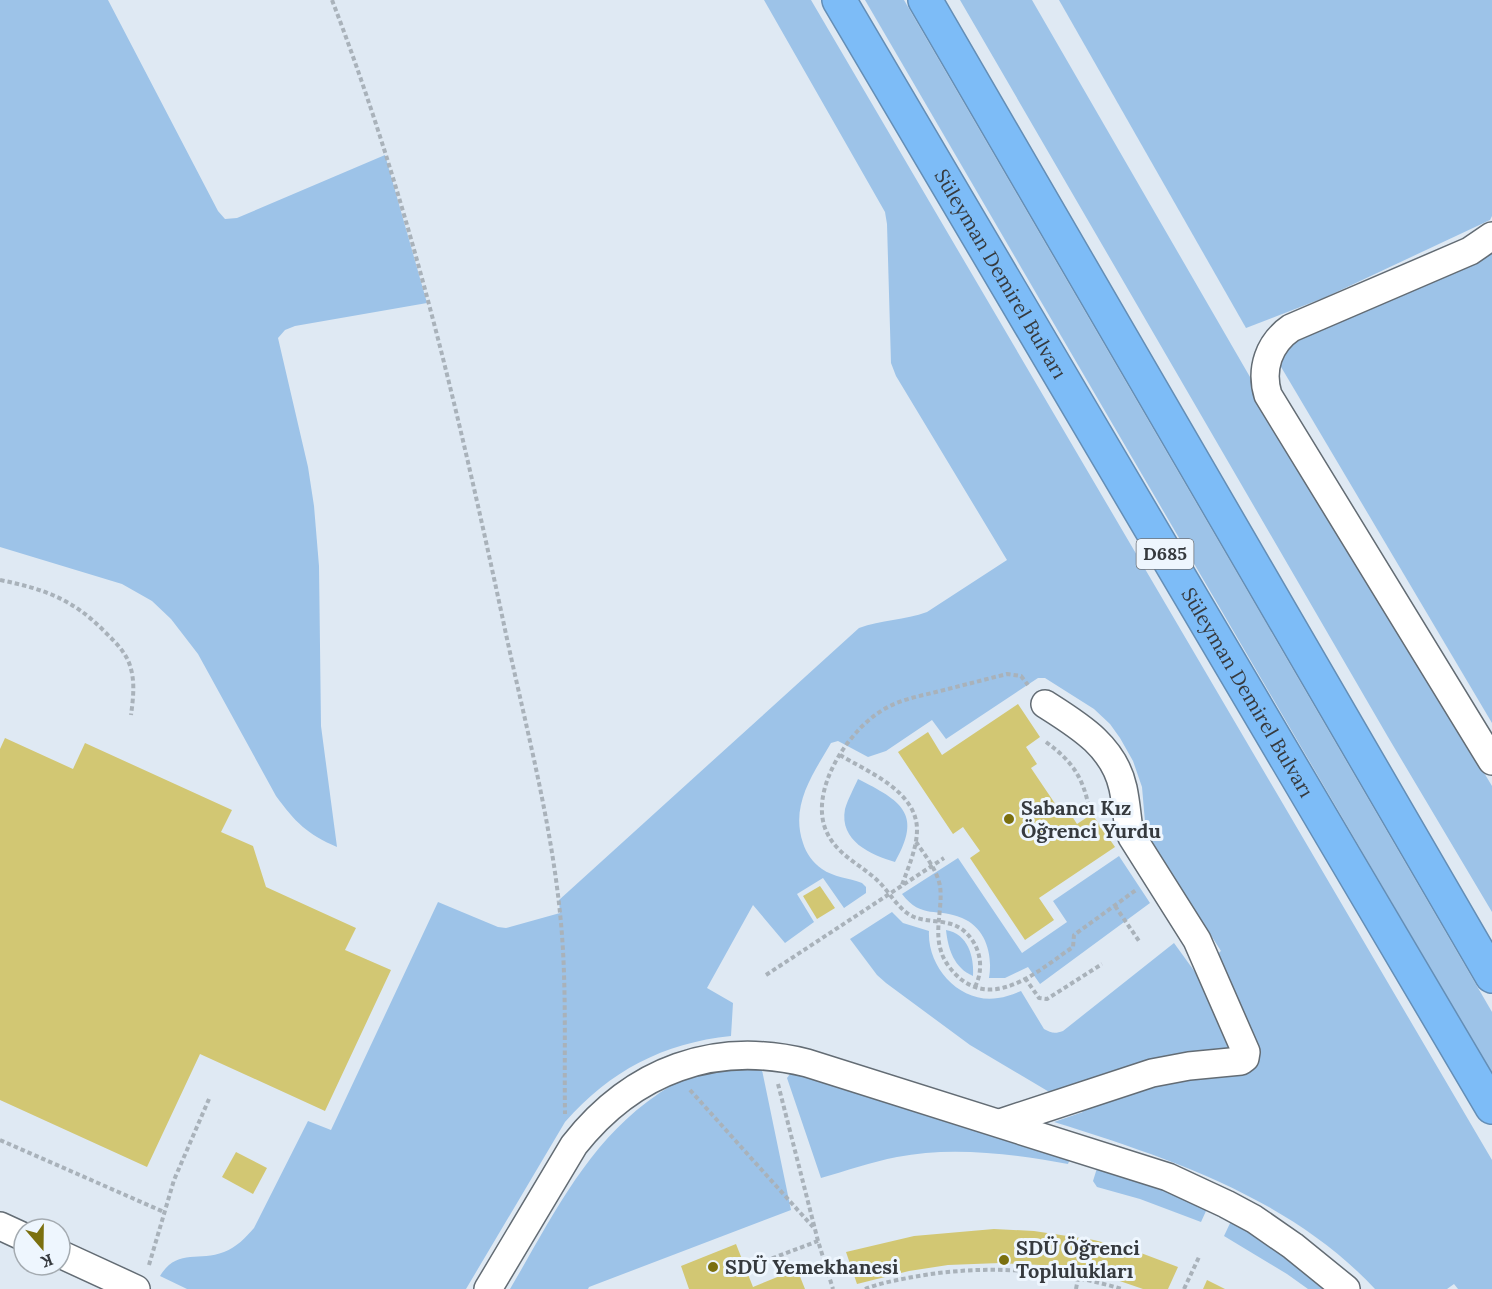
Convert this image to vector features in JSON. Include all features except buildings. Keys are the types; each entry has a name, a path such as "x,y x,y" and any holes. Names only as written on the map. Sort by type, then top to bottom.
{"highway":[{"name":"Süleyman Demirel Bulvarı","path":"839,0 1492,1107"},
{"path":"925,0 1492,976"}],"street":[{"path":"1492,236 1470,251 1291,328 1275,344 1268,358 1265,372 1268,395 1492,761"},
{"path":"1000,1123 1152,1073 1189,1066 1236,1062 1245,1058 1245,1046 1197,940 1129,830 1123,787 1105,750 1081,727 1045,704"},
{"path":"488,1289 566,1156 601,1114 622,1096 671,1069 711,1058 739,1055 771,1056 807,1063 1146,1169 1201,1191 1274,1232 1346,1289"},
{"path":"72,1258 142,1278"}],"path":[{"path":"332,0 368,98 392,177 457,412 542,802 555,870 564,952 565,1122 572,1115"},
{"path":"0,580 41,590 71,603 86,613 118,645 127,657 131,670 133,690 131,715"},
{"path":"975,987 981,973 981,964 975,946 963,930 949,923 913,917 901,908 879,882 844,856 836,847 825,827 823,815 826,787 840,755 865,722 891,706 1007,674 1021,676 1035,696 1045,704"},
{"path":"1046,742 1078,773 1089,808"},
{"path":"840,755 901,794 913,810 916,819 916,842 902,885"},
{"path":"916,842 932,866 940,887 940,950 956,975 975,987 995,989 1010,986 1025,978 1073,947 1074,935 1156,876"},
{"path":"766,975 944,858"},
{"path":"1115,906 1139,941"},
{"path":"1025,978 1039,998 1047,999 1102,964"},
{"path":"771,1056 832,1289"},
{"path":"671,1069 815,1228"},
{"path":"142,1278 174,1180 208,1099"},
{"path":"0,1140 164,1212"},
{"path":"765,1261 818,1241"},
{"path":"1184,1289 1199,1257"},
{"path":"865,1289 890,1281 958,1270 1034,1271 1078,1278 1122,1289"},
{"path":"1076,1289 1078,1278"}],"shaded area":[{"path":"0,0 108,0 218,211 225,219 237,218 385,155 427,303 295,326 285,330 278,338 308,467 314,506 319,566 321,726 337,847 310,832 296,820 276,796 198,654 171,619 152,601 122,584 0,547"},
{"path":"764,0 811,0 1492,1160 1492,1289 1458,1289 1454,1284 1447,1289 1375,1289 1342,1257 1305,1230 1226,1185 1141,1150 1054,1122 1083,1112 970,1045 886,983 877,975 850,939 892,912 903,923 929,931 930,944 940,970 959,989 984,998 1001,998 1021,991 1044,1029 1055,1033 1063,1031 1174,943 1195,972 1221,951 1146,834 1142,787 1133,761 1120,738 1110,724 1094,709 1045,678 1038,678 946,739 932,720 886,751 868,757 838,741 831,743 805,790 801,803 799,816 803,843 810,858 822,869 862,883 866,887 866,893 844,908 823,878 797,894 814,922 785,943 753,905 707,988 733,1003 731,1036 683,1045 639,1062 600,1088 582,1104 565,1122 466,1289 187,1289 160,1276 167,1267 181,1259 214,1255 233,1248 254,1228 308,1121 331,1130 438,902 498,927 506,928 560,913 559,900 859,628 927,612 1007,560 896,376 891,363 885,212"},
{"path":"865,0 904,0 1492,1012 1492,1074"},
{"path":"960,0 1032,0 1350,550 1492,786 1492,912 1388,737"},
{"path":"1059,0 1492,0 1492,216 1490,220 1326,297 1246,328"},
{"path":"1492,236 1492,723 1271,350"},
{"path":"858,779 886,794 903,810 907,820 907,831 895,862 867,851 852,838 847,830 844,820 845,809"},
{"path":"1119,856 1150,903 1040,984 1028,967 1005,978 989,978 989,952 977,928 962,918 916,907 902,894 958,858 1022,953 1067,922 1053,901"},
{"path":"946,930 960,936 968,947 973,976 966,973 953,957"},
{"path":"740,1068 762,1070 791,1210 588,1289 510,1289 554,1213 586,1164 625,1121 647,1102 678,1082 703,1073"},
{"path":"793,1070 1071,1156 1068,1164 1026,1157 939,1152 878,1161 821,1178 787,1078"},
{"path":"1098,1165 1195,1200 1206,1211 1201,1222 1140,1199 1097,1187 1093,1181"},
{"path":"1232,1219 1333,1289 1308,1289 1224,1236"}],"place":[{"name":"Sabancı Kız Öğrenci Yurdu","path":"1009,819"},
{"name":"SDÜ Öğrenci Toplulukları","path":"1004,1260"},
{"name":"SDÜ Yemekhanesi","path":"713,1267"}]}
